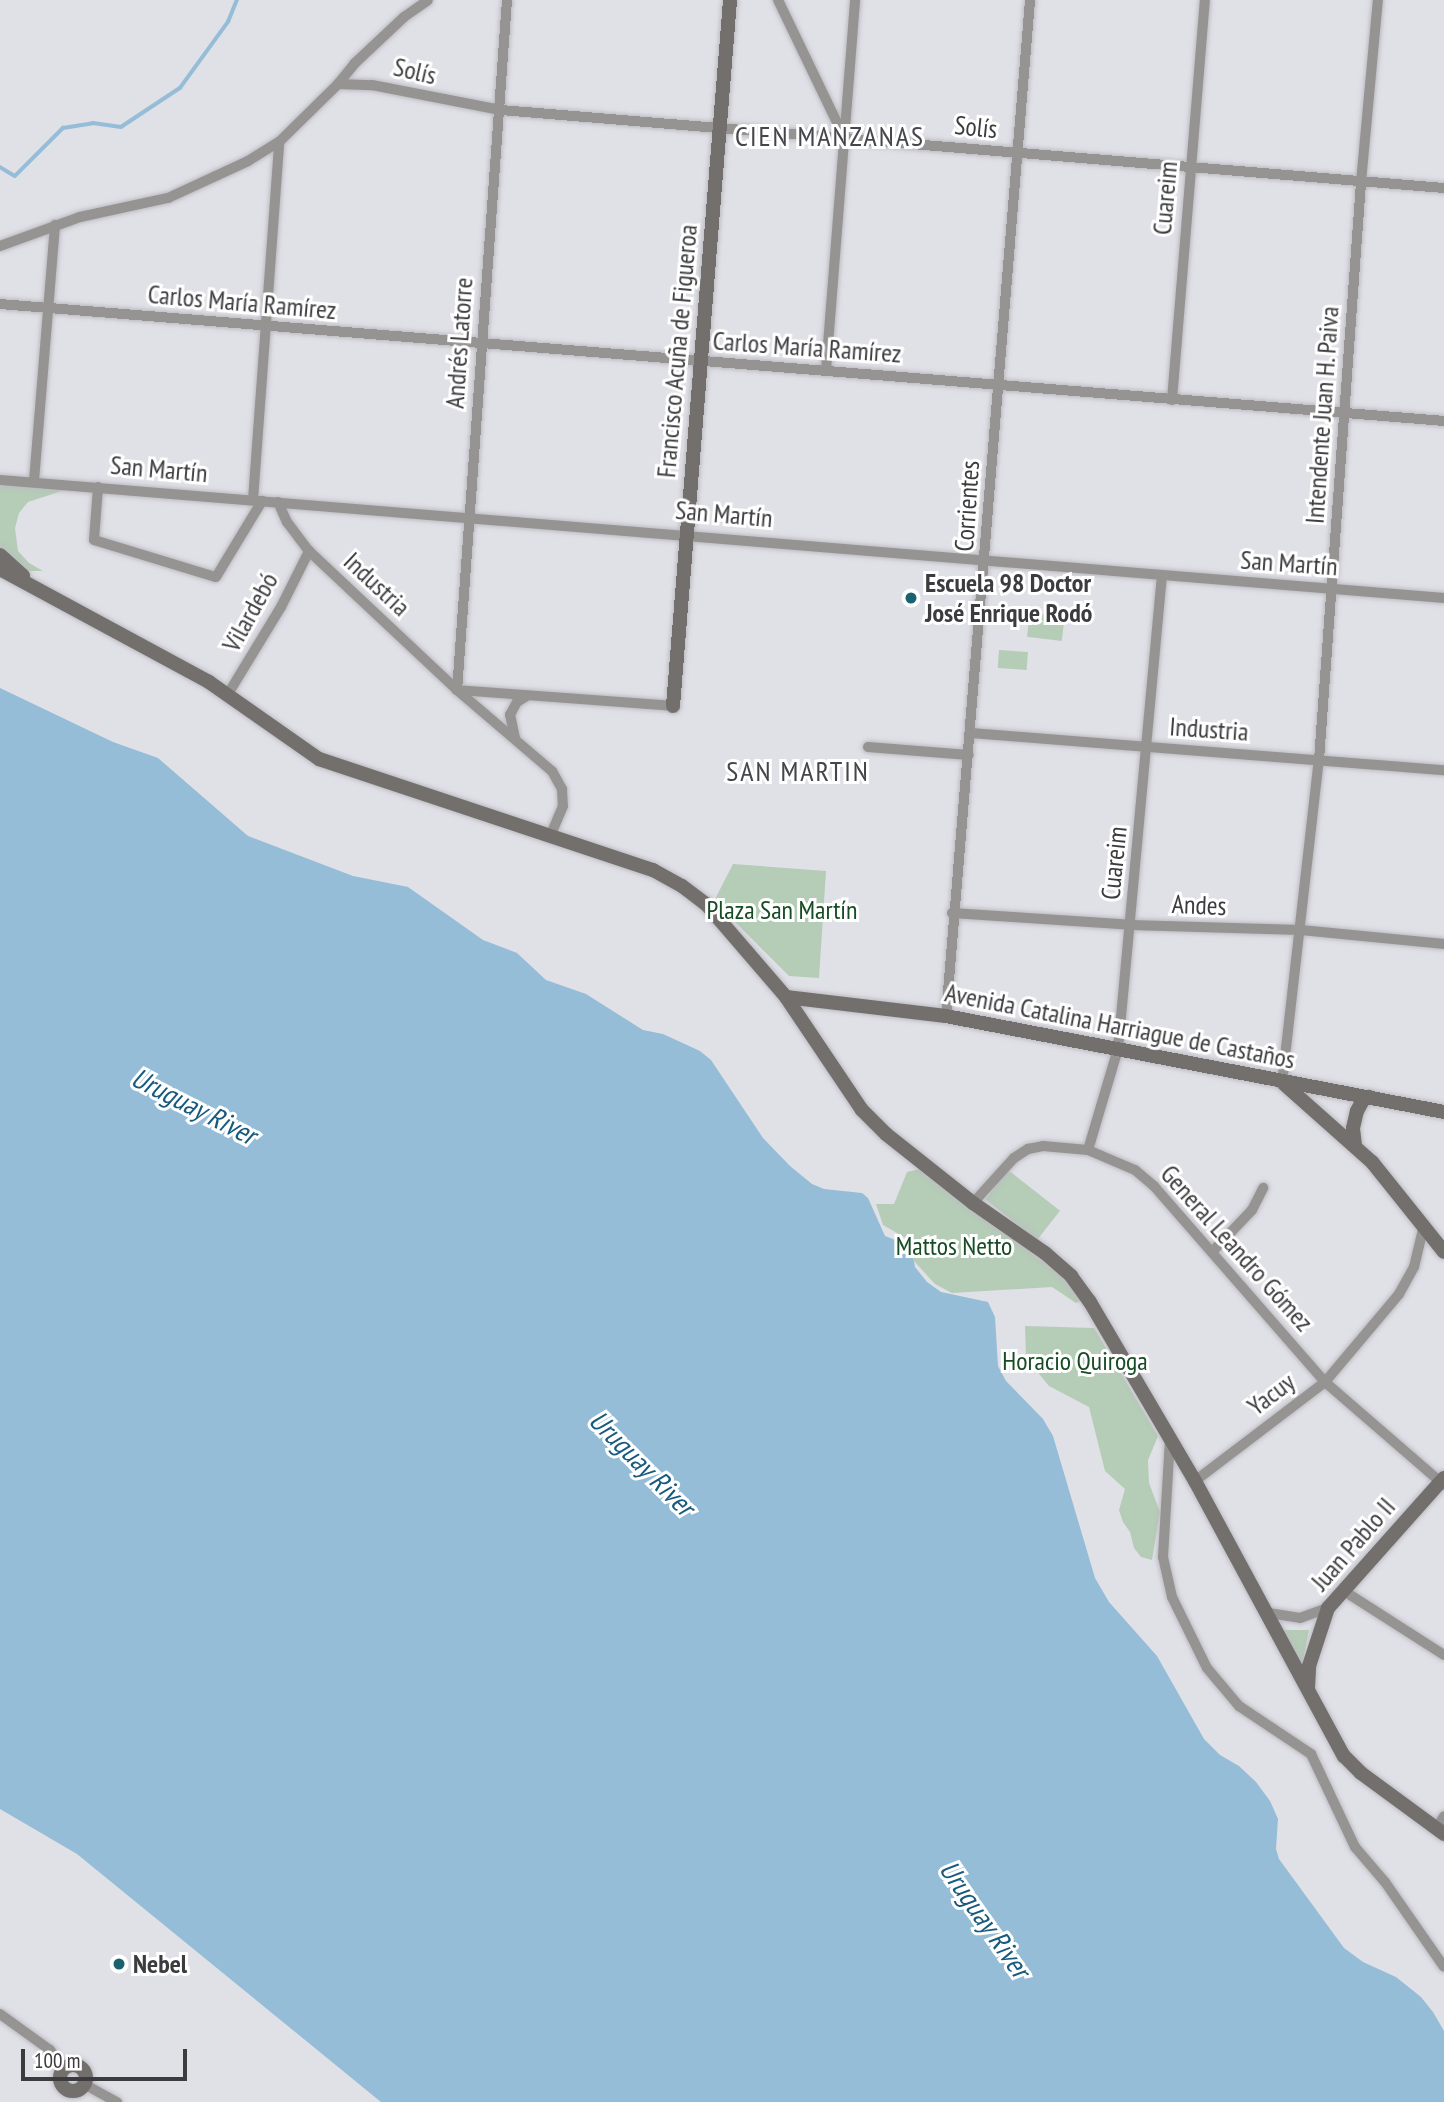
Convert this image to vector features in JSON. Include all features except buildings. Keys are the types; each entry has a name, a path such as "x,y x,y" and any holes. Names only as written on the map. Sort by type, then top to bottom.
{"street":[{"path":"0,246 55,225 168,198 199,185 279,142 338,84 354,64 428,0"},
{"name":"Andrés Latorre","path":"457,690 507,0"},
{"name":"Francisco Acuña de Figueroa","path":"673,706 699,362 722,127 730,0"},
{"path":"778,0 844,138"},
{"path":"827,370 855,0"},
{"name":"Corrientes","path":"946,1016 986,562 1030,0"},
{"name":"Cuareim","path":"1171,400 1205,0"},
{"name":"Intendente Juan H. Paiva","path":"1282,1083 1319,760 1361,182 1378,0"},
{"name":"Solís","path":"338,84 372,85 500,110 1444,188"},
{"path":"98,487 94,540 216,576 258,500 279,142"},
{"path":"34,481 55,225"},
{"name":"Carlos María Ramírez","path":"0,304 1444,421"},
{"name":"San Martín","path":"0,480 471,516 986,562 1444,598"},
{"name":"Industria","path":"278,502 287,522 309,551 457,690 552,771 562,789 563,806 551,834"},
{"name":"Vilardebó","path":"228,694 281,607 309,551"},
{"path":"0,555 34,586"},
{"path":"0,569 228,694 318,759 653,870 682,886 720,918 786,996 862,1110 886,1134 972,1203 1045,1253 1071,1276 1090,1302 1170,1437 1269,1613 1308,1692 1344,1756 1361,1773 1441,1826"},
{"name":"Cuareim","path":"1088,1150 1118,1049 1162,576"},
{"path":"457,690 673,706"},
{"path":"516,741 510,715 517,702 527,696"},
{"name":"Industria","path":"971,733 1444,770"},
{"path":"868,747 969,755"},
{"name":"Andes","path":"953,913 1131,925 1301,930 1444,944"},
{"name":"Avenida Catalina Harriague de Castaños","path":"786,996 946,1016 1282,1083 1444,1112"},
{"path":"1282,1083 1373,1162 1444,1252"},
{"path":"1355,1145 1353,1128 1357,1111 1363,1100 1369,1097"},
{"name":"General Leandro Gómez","path":"972,1203 1014,1158 1028,1149 1044,1146 1088,1150 1135,1170 1154,1186 1325,1382 1443,1482"},
{"path":"1212,1252 1252,1210 1263,1188"},
{"name":"Yacuy","path":"1195,1481 1325,1382 1399,1294 1414,1266 1424,1225"},
{"path":"1170,1437 1163,1557 1172,1597 1207,1668 1239,1706 1311,1754 1355,1847 1385,1882 1444,1967"},
{"name":"Juan Pablo II","path":"1308,1692 1309,1666 1328,1608 1443,1482"},
{"path":"1344,1591 1444,1655"},
{"path":"1269,1613 1300,1618 1328,1608"},
{"path":"0,2014 50,2050 65,2069"},
{"path":"65,2069 79,2067 85,2073 72,2093"},
{"path":"65,2069 61,2077 72,2093 117,2102"}],"green space":[{"path":"0,486 68,489 28,502 19,513 15,528 18,551 29,563 43,571 28,571 15,564 0,547"},
{"path":"1030,612 1065,616 1062,641 1027,637"},
{"path":"999,650 1028,652 1027,670 998,668"},
{"name":"Plaza San Martín","path":"733,864 826,871 819,978 789,976 714,901"},
{"name":"Mattos Netto","path":"920,1169 1058,1273 1082,1300 1076,1303 1052,1287 952,1293 935,1284 914,1261 911,1241 883,1225 876,1204 894,1204 907,1172"},
{"path":"1008,1170 1060,1211 1037,1240 985,1199"},
{"name":"Horacio Quiroga","path":"1025,1326 1094,1328 1158,1436 1148,1460 1149,1483 1160,1512 1152,1560 1141,1557 1134,1548 1130,1532 1123,1522 1119,1510 1125,1489 1105,1471 1089,1407 1049,1386 1026,1358"},
{"path":"1282,1630 1309,1630 1301,1670"}],"water":[{"name":"Uruguay River","path":"0,688 113,742 158,758 248,836 353,876 408,887 483,940 517,953 546,980 586,994 643,1030 663,1034 700,1051 711,1060 763,1138 790,1166 812,1184 824,1189 862,1193 868,1198 885,1236 911,1246 915,1267 927,1282 941,1292 988,1302 995,1317 998,1366 1006,1381 1043,1419 1053,1436 1095,1578 1109,1602 1157,1656 1204,1739 1220,1755 1239,1766 1256,1782 1270,1801 1278,1819 1276,1849 1279,1859 1344,1948 1363,1962 1396,1977 1421,1997 1433,2012 1444,2031 1444,2102 381,2102 77,1854 0,1809"}],"waterway":[{"path":"0,167 15,176 63,128 93,123 121,127 180,88 228,22 237,0"}],"place":[{"name":"Escuela 98 Doctor José Enrique Rodó","path":"911,598"},
{"name":"Nebel","path":"119,1964"}],"district":[{"name":"CIEN MANZANAS","path":"830,136"},
{"name":"SAN MARTIN","path":"798,771"}]}
